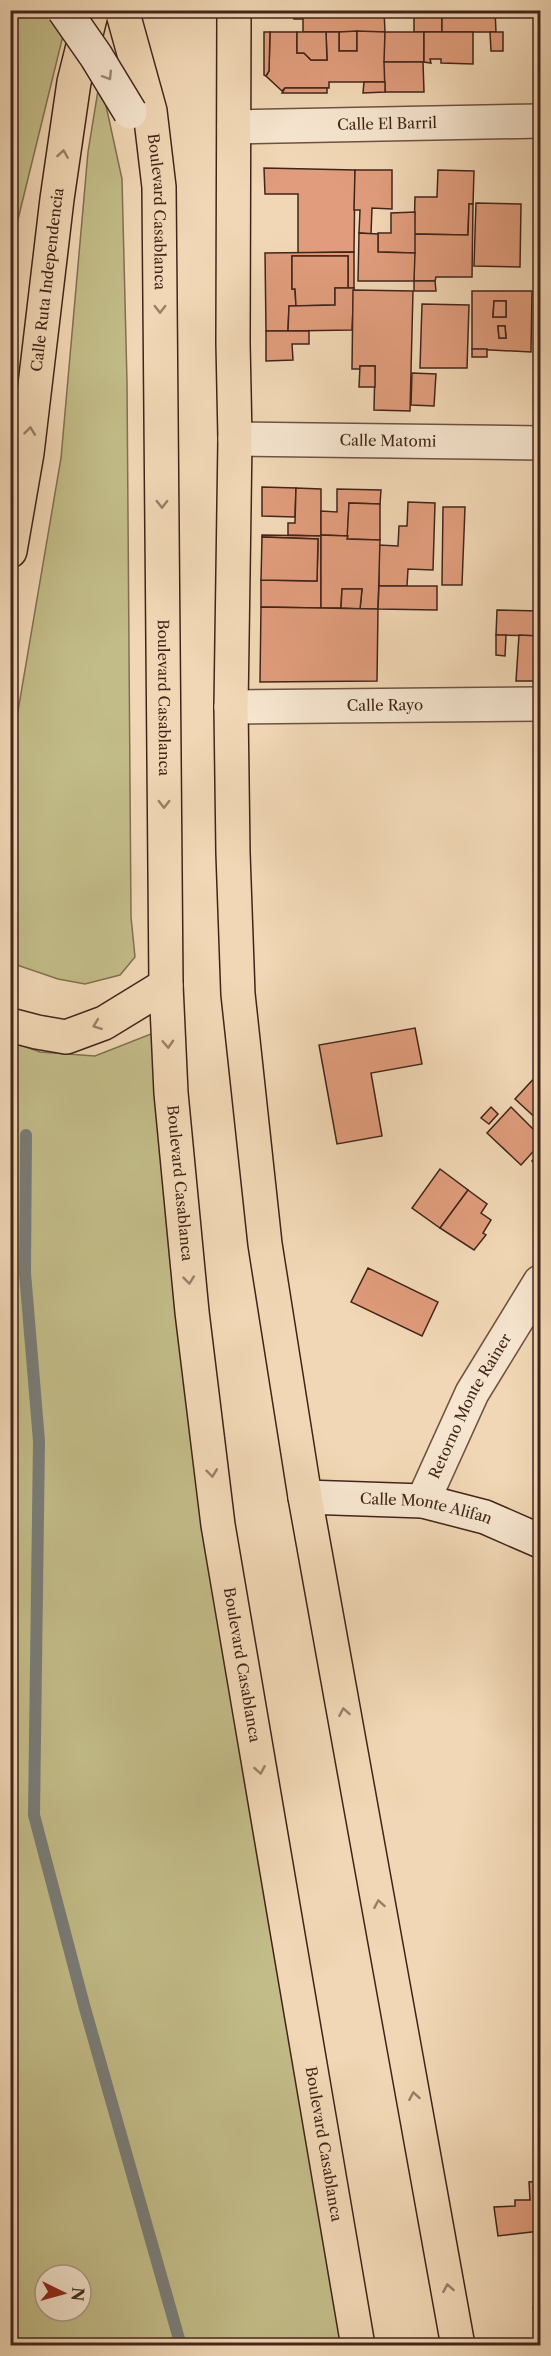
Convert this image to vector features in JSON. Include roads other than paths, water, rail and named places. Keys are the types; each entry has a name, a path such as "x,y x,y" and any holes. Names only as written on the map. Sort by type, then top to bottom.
{"main road":[{"name":"Calle Ruta Independencia","path":"10,550 27,453 57,199 72,94 92,10"},
{"name":"Boulevard Casablanca","path":"122,10 140,112"},
{"path":"234,10 235,439 231,706 238,994 265,1244 305,1497 458,2346"},
{"name":"Boulevard Casablanca","path":"159,187 166,985 171,1093 192,1312 218,1525 358,2346"},
{"path":"10,1025 66,1036 104,1023 166,985"}],"street":[{"path":"64,10 96,56 140,112 159,187"},
{"name":"Calle El Barril","path":"234,127 540,121"},
{"name":"Calle Matomi","path":"235,439 540,443"},
{"name":"Calle Rayo","path":"231,706 540,704"},
{"name":"Retorno Monte Rainer","path":"423,1501 472,1393 540,1282"},
{"name":"Calle Monte Alifan","path":"305,1497 423,1501 485,1517 540,1541"}],"waterway":[{"path":"26,1135 25,1273 39,1441 34,1815 84,2005 181,2346"}]}
